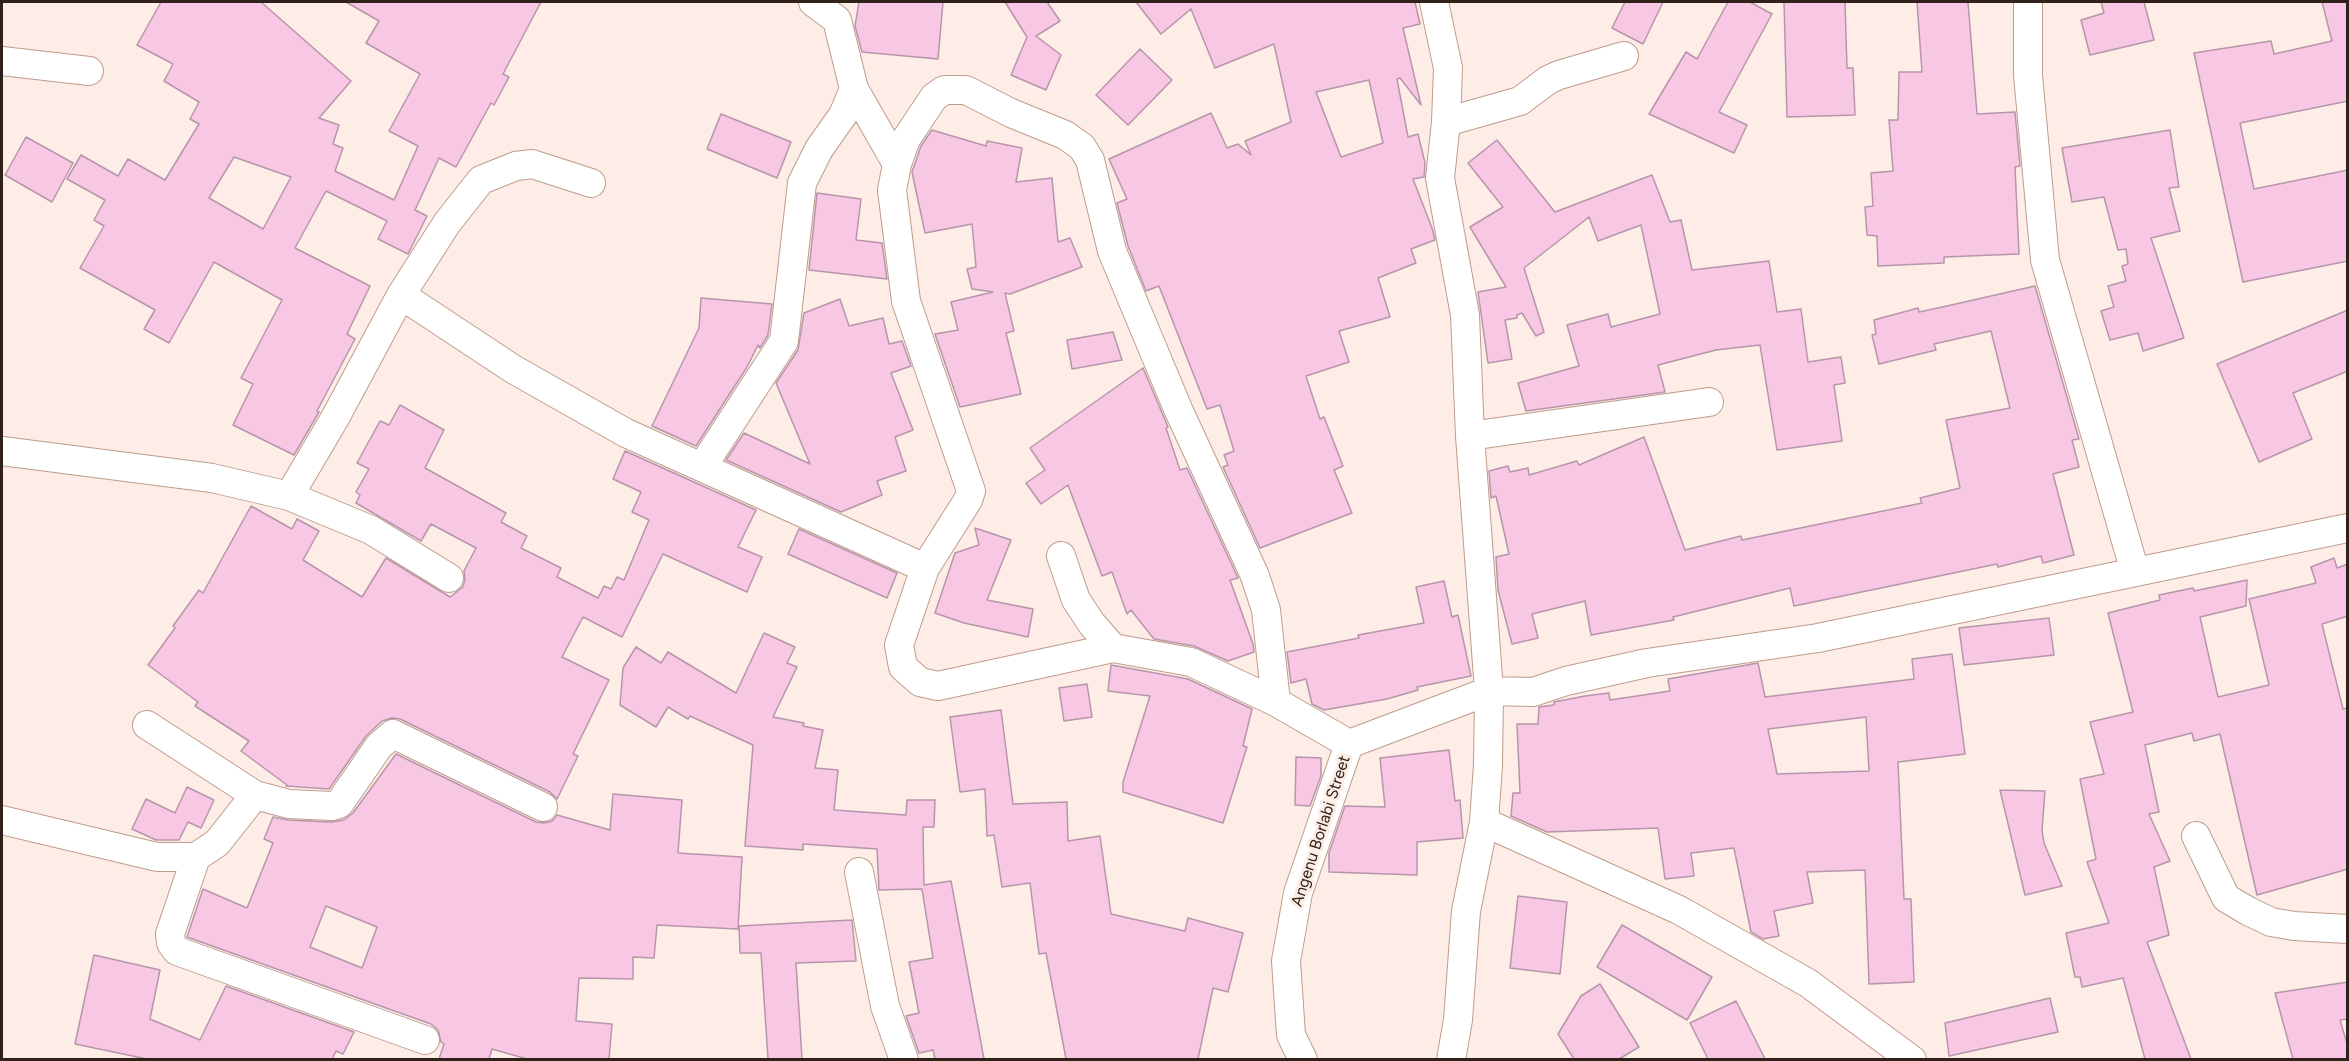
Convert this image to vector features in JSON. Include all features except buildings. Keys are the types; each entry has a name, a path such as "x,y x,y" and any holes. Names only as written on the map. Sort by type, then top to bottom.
{"street":[{"path":"813,2 837,20 854,89 897,164"},
{"path":"1434,2 1448,68 1446,122 1440,178 1465,315 1470,436 1489,691 1488,765 1484,822 1466,911 1458,1020 1451,1059"},
{"path":"2028,2 2028,75 2045,260 2135,572"},
{"path":"1446,122 1520,101 1553,78 1624,56"},
{"path":"2,61 89,71"},
{"path":"702,467 784,341 802,183 819,149 843,115 854,89"},
{"path":"1276,702 1266,610 1255,576 1178,409 1112,251 1090,160 1082,147 1065,135 1011,113 966,90 944,90 934,97 906,139 897,164 892,190 906,301 971,491 968,500 925,568 898,645 903,668 920,682 938,686 1113,648 1191,662 1276,702 1332,732 1349,744 1489,691 1533,692 1566,681 1647,663 1818,638 2348,528"},
{"path":"289,496 335,418 401,295 447,224 481,180 516,166 532,164 591,183"},
{"path":"401,295 513,369 626,433 925,568"},
{"path":"1470,436 1709,402"},
{"path":"2,451 212,478 289,496 371,530 448,578"},
{"path":"1062,556 1076,600 1092,624 1113,648"},
{"path":"147,725 255,795 289,804 332,806 339,804 379,746 393,734 543,807"},
{"name":"Angenu Borlabi Street","path":"1303,1059 1291,1035 1286,961 1298,893 1349,744"},
{"path":"2,820 158,857 196,857 217,843 255,795"},
{"path":"1484,822 1679,910 1808,983 1912,1059"},
{"path":"2196,836 2226,898 2248,912 2271,922 2294,926 2348,929"},
{"path":"196,857 170,934 171,943 177,951 424,1040"},
{"path":"860,872 885,1006 904,1059"}]}
